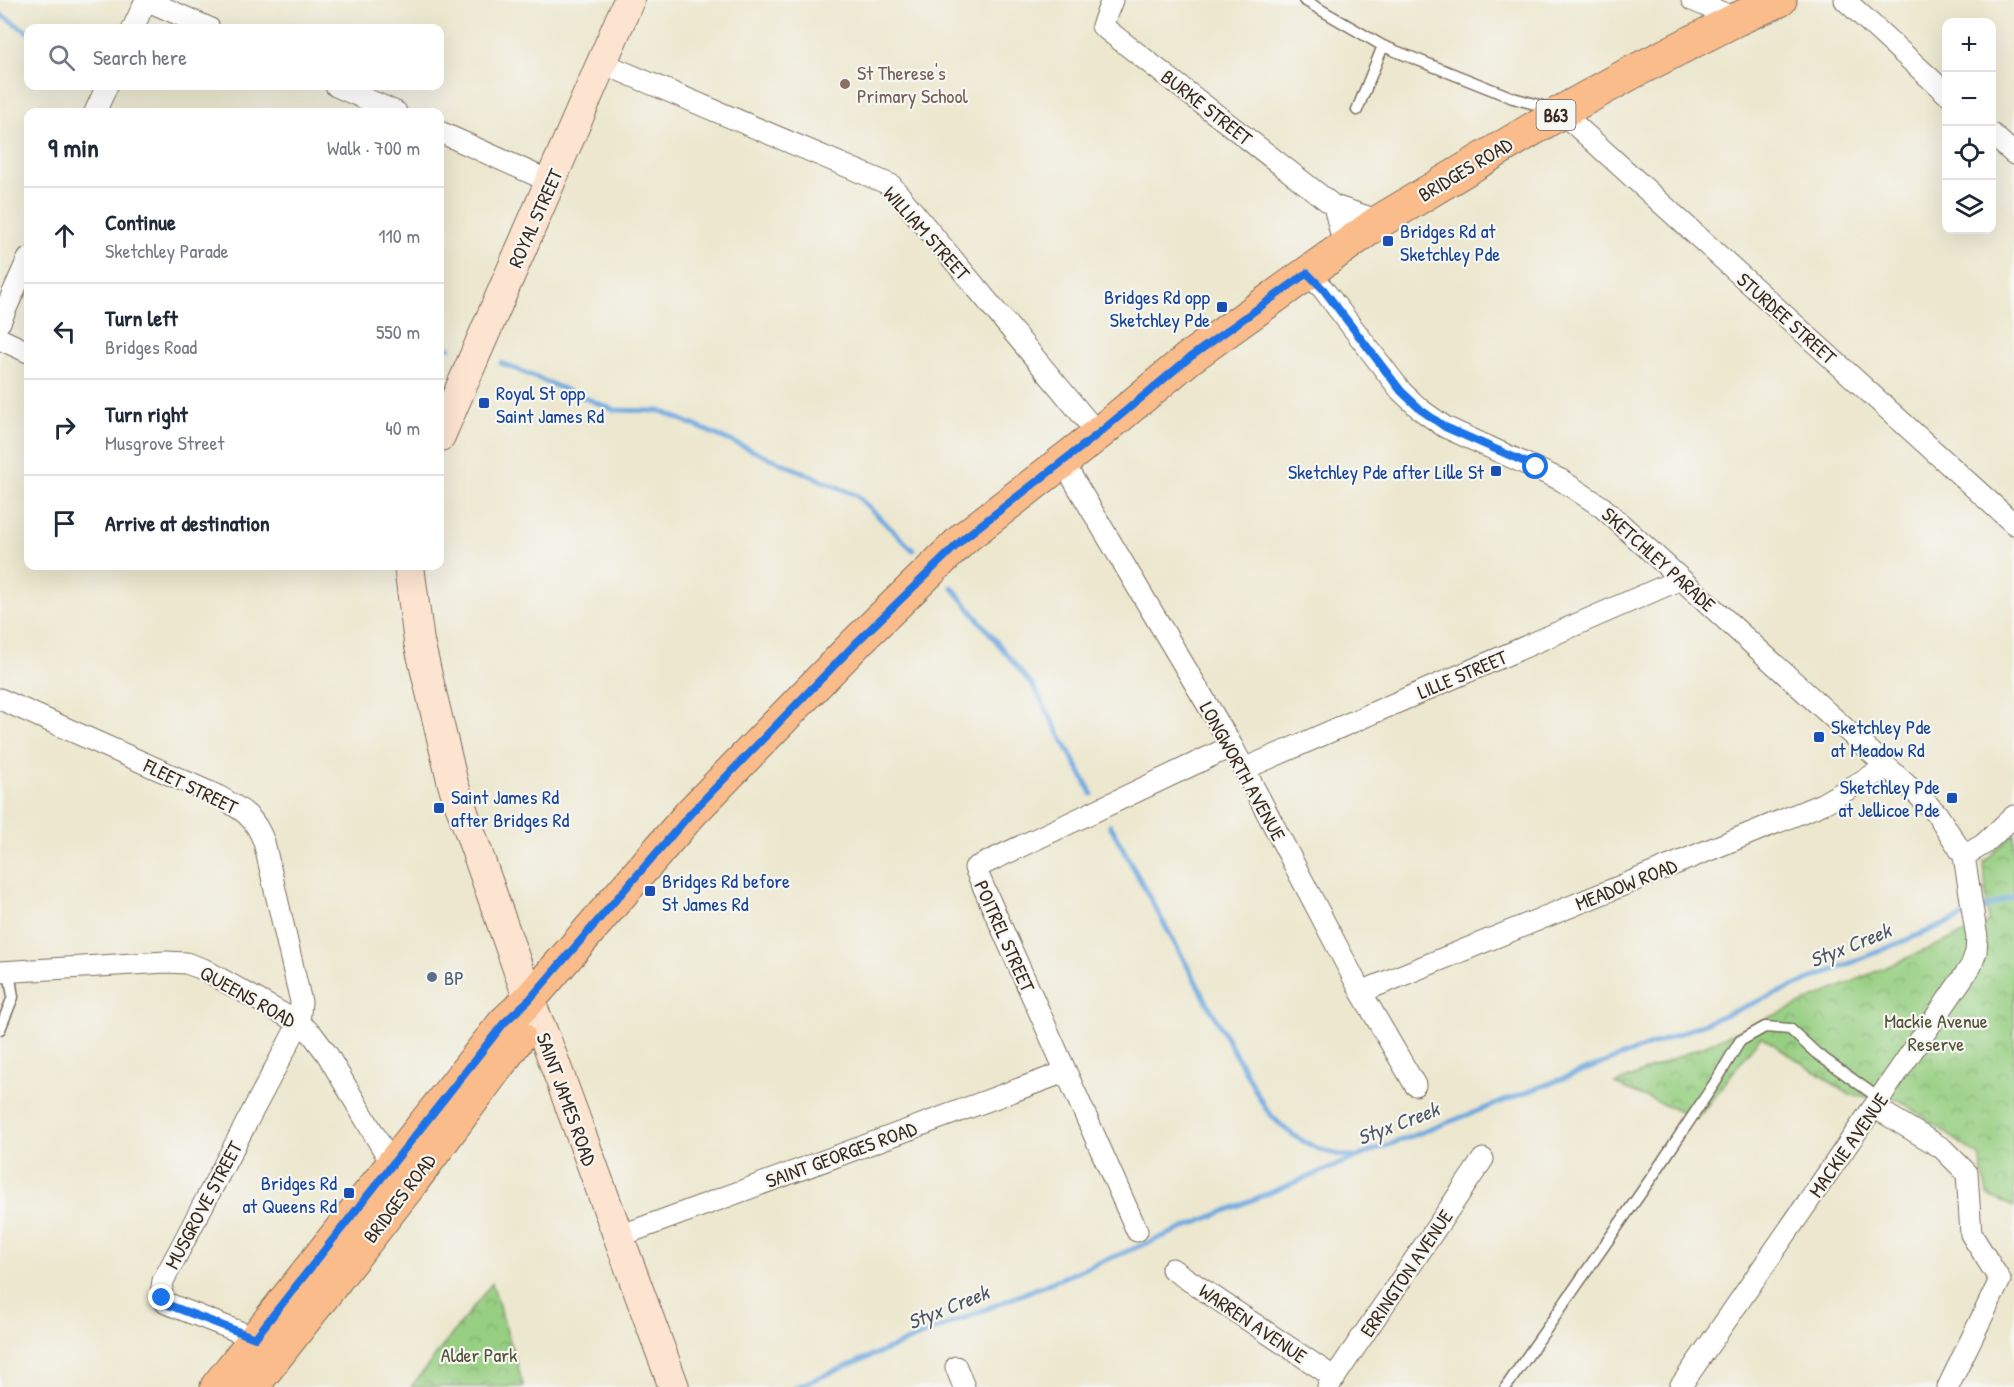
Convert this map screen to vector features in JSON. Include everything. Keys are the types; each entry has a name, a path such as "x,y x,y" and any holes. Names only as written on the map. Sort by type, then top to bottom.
{"main road":[{"name":"ROYAL STREET","path":"444,427 629,0"},
{"name":"BRIDGES ROAD","path":"217,1387 255,1338 518,1040 529,1000 691,813 858,641 964,538 1098,434 1189,358 1380,221 1561,112 1629,74 1737,19 1780,0"},
{"name":"SAINT JAMES ROAD","path":"410,570 419,642 450,774 529,1000 546,1040 674,1387"},
{"name":"BRIDGES ROAD","path":"252,1387 400,1176"}],"street":[{"path":"135,24 146,0 200,24"},
{"name":"BURKE STREET","path":"1112,0 1102,26 1334,206 1380,221"},
{"path":"1692,0 1737,19"},
{"path":"1845,0 1942,88"},
{"name":"WILLIAM STREET","path":"602,63 891,185 1098,434"},
{"path":"97,108 105,90"},
{"path":"345,90 387,108"},
{"name":"STURDEE STREET","path":"1561,112 2014,524"},
{"path":"444,134 551,182"},
{"path":"1996,138 2014,154"},
{"path":"1334,206 1344,246"},
{"path":"0,322 24,268"},
{"name":"SKETCHLEY PARADE","path":"1307,273 1323,289 1401,391 1421,410 1445,427 1536,467 1582,492 1602,507 1887,767 1937,814 1964,856 1971,890"},
{"path":"0,339 24,350"},
{"name":"LONGWORTH AVENUE","path":"1063,462 1232,746 1361,992 1416,1085"},
{"name":"LILLE STREET","path":"1244,769 1681,579"},
{"name":"FLEET STREET","path":"0,699 218,796 244,811 258,825 264,842 301,1002 299,1023"},
{"name":"POITREL STREET","path":"1137,1230 975,868 1232,746"},
{"name":"MEADOW ROAD","path":"1361,992 1822,804 1887,767"},
{"path":"1964,856 1984,844 2014,816"},
{"name":"MACKIE AVENUE","path":"1680,1387 1971,966 1976,952 1977,938 1971,890"},
{"name":"QUEENS ROAD","path":"5,972 166,962 186,963 203,969 299,1023 312,1034 327,1054 400,1176"},
{"name":"MUSGROVE STREET","path":"255,1338 166,1304 160,1291 163,1281 299,1023"},
{"name":"SAINT GEORGES ROAD","path":"618,1237 1065,1072"},
{"path":"1877,1103 1942,1148 1967,1173 1971,1234 2000,1280 1948,1387"},
{"name":"ERRINGTON AVENUE","path":"1331,1383 1483,1159"},
{"name":"WARREN AVENUE","path":"1172,1269 1331,1383"}],"lane":[{"path":"1304,0 1383,46 1513,98 1561,112"},
{"path":"1357,110 1383,46"},
{"path":"0,1029 13,997 5,972"},
{"path":"1506,1387 1654,1174 1740,1041 1765,1027 1790,1029 1877,1103"}],"green space":[{"name":"Mackie Avenue Reserve","path":"2014,833 2014,1207 1987,1195 1980,1157 1899,1100 1850,1095 1761,1036 1697,1119 1615,1084 1988,923 1984,862"},
{"name":"Alder Park","path":"492,1283 524,1387 411,1387"}],"waterway":[{"path":"0,14 24,29"},
{"path":"444,347 450,348"},
{"path":"501,363 614,410 661,411 856,495 913,550"},
{"path":"952,587 1035,689 1092,794"},
{"path":"1110,825 1265,1108 1283,1127 1304,1142 1328,1152 1354,1157"},
{"name":"Styx Creek","path":"1978,911 2014,896"},
{"name":"Styx Creek","path":"796,1387 1357,1157 1669,1038 1969,914"}],"place":[{"name":"St Therese's Primary School","path":"845,84"},
{"name":"Bridges Rd at Sketchley Pde","path":"1388,241"},
{"name":"Bridges Rd opp Sketchley Pde","path":"1222,307"},
{"name":"Royal St opp Saint James Rd","path":"484,403"},
{"name":"Sketchley Pde after Lille St","path":"1496,471"},
{"name":"Sketchley Pde at Meadow Rd","path":"1819,737"},
{"name":"Sketchley Pde at Jellicoe Pde","path":"1952,798"},
{"name":"Saint James Rd after Bridges Rd","path":"439,808"},
{"name":"Bridges Rd before St James Rd","path":"650,891"},
{"name":"BP","path":"432,977"},
{"name":"Bridges Rd at Queens Rd","path":"349,1193"}],"route":[{"path":"162,1298 166,1304 255,1338 504,1023 529,1000 691,813 858,641 964,538 1098,434 1189,358 1307,273 1323,289 1401,391 1421,410 1445,427 1536,467"}]}
